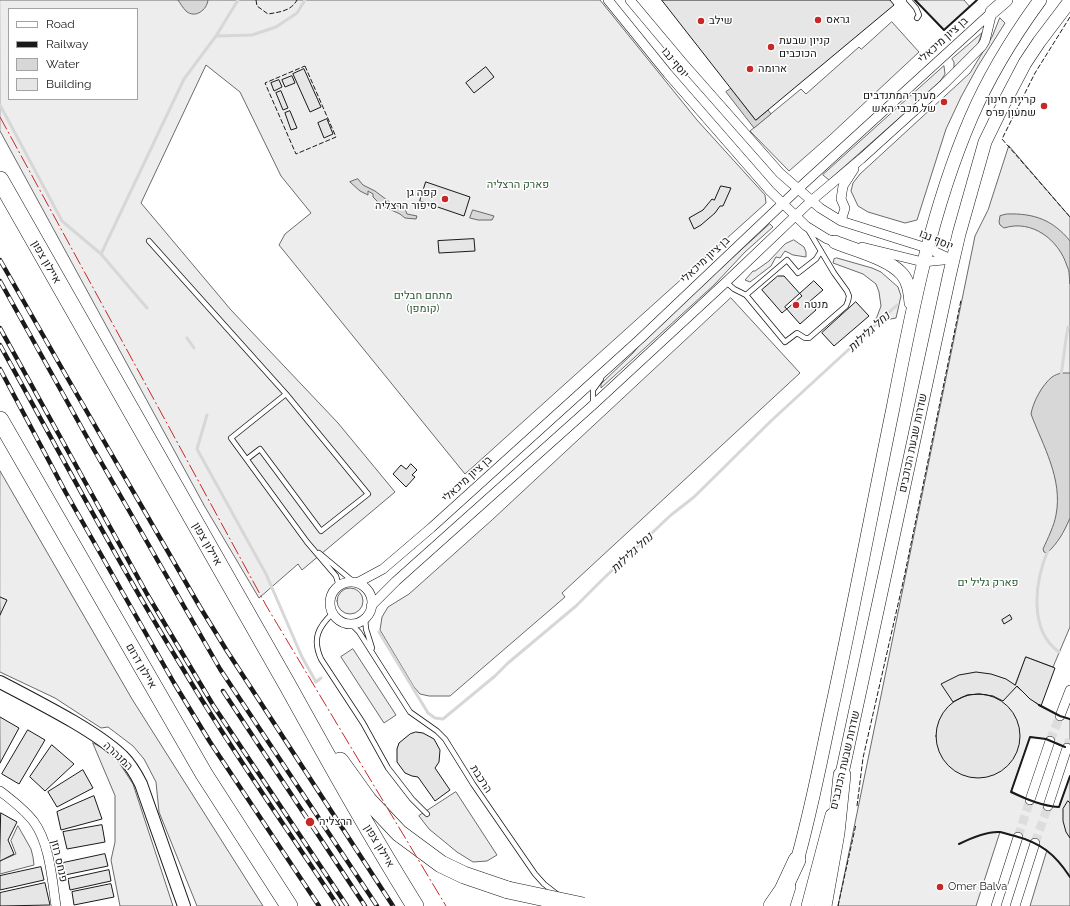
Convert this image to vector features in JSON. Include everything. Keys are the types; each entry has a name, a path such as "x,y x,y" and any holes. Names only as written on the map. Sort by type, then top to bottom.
{"highway":[{"name":"איילון צפון","path":"0,180 385,858 415,906"},
{"name":"איילון דרום","path":"0,420 204,774 289,906"},
{"path":"288,686 368,800 399,833 441,864 464,876 508,890 582,906"},
{"path":"823,906 836,833 842,775"},
{"path":"772,906 783,890 797,860"}],"main road":[{"path":"992,12 1006,0"},
{"path":"783,906 797,860 817,778 923,262 937,213 971,116 1004,54 1040,0"},
{"name":"שדרות שבעת הכוכבים","path":"808,906 842,775 953,259 985,142 1025,63 1039,42 1070,2"},
{"path":"835,242 882,260 902,274 908,284 910,297 910,320"}],"street":[{"name":"יוסף נבו","path":"608,0 668,74 766,187 795,217 806,226 827,239 835,242 872,249 923,262 953,259"},
{"name":"יוסף נבו","path":"630,0 682,62 780,173 811,201 842,221 927,248 953,259"},
{"name":"בן ציון מיכאלי","path":"356,583 383,569 431,528 640,339 782,203 992,12"},
{"path":"371,606 370,594 366,589 356,583 345,583 339,586 331,596 330,602 333,613 340,621 351,624 365,618 371,606 396,581 603,396 811,201 861,159 977,52 985,41 992,12"},
{"path":"842,221 845,208 841,199 843,186 861,159"},
{"name":"המנהרה","path":"0,682 52,709 94,734 107,743 134,770 141,784 184,905"},
{"path":"1060,716 1070,690"},
{"path":"1030,800 1050,741"},
{"path":"1048,806 1067,748"},
{"name":"פנחס רוזן","path":"0,791 26,813 38,829 46,850 56,906"},
{"path":"996,906 1018,837"},
{"path":"1015,906 1035,843"}],"lane":[{"path":"909,0 916,8 919,15 917,18"},
{"path":"726,282 734,289 746,295 785,342 797,333 805,338 809,338 846,306 849,296 820,252 817,242 806,226"},
{"path":"149,241 286,394 368,494 321,531 260,449 247,459"},
{"path":"746,295 787,260 798,273 816,259 820,252"},
{"path":"593,405 593,392 599,381 629,352 640,339"},
{"path":"574,398 587,392 593,392 603,396"},
{"path":"286,394 231,438 310,546 336,576 339,586"},
{"path":"310,546 356,583"},
{"path":"333,613 324,621 318,632 318,652 321,659 364,723 388,768 406,792 427,814"},
{"name":"הרכבת","path":"365,618 366,629 373,654"},
{"name":"הרכבת","path":"351,624 359,632 410,712 445,739 473,784 535,874 544,884 561,897 582,906"}],"shaded area":[{"name":"פארק הרצליה","path":"0,0 600,0 697,120 765,195 766,203 465,474 279,245 285,234 311,213 281,176 240,92 206,65 141,203 231,310 338,423 395,492 302,570 298,564 259,598 205,507 0,131"},
{"path":"915,0 964,0 970,7 944,30"},
{"path":"1000,18 1005,23 978,66 946,129 917,220 905,223 868,212 858,206 851,191 853,183 860,174 970,73 992,37"},
{"path":"892,22 919,52 789,171 750,131 801,89 806,94 859,47 861,49"},
{"path":"982,33 978,44 954,68 954,62 952,59"},
{"path":"944,66 945,74 939,83 829,180 823,175"},
{"name":"פארק גליל ים","path":"1009,146 1070,217 1070,627 1053,667 1026,657 1015,685 1037,704 1060,716 1070,719 1070,750 1046,739 1030,737 1011,791 1034,802 1059,807 1070,776 1070,906 1030,906 1047,850 1028,840 1000,832 976,906 838,906 975,236 988,210"},
{"path":"770,224 773,227 745,252 714,285 601,388 601,384 633,353 648,335"},
{"path":"794,240 804,247 806,257 793,255 785,251 780,258 776,257 771,266 750,282 745,280 753,271 769,261 785,244"},
{"path":"837,258 881,272 898,287 901,296 896,318 875,322 881,306 876,284 863,274 833,263 834,259"},
{"path":"731,298 800,373 562,593 565,597 450,696 429,696 420,694 414,687 380,630 382,617 388,607 409,594 492,520"},
{"path":"0,471 132,699 263,906 197,906 159,812 156,782 144,759 133,746 108,727 101,728 55,698 0,672"},
{"path":"350,588 359,592 363,601 359,610 350,614 341,610 337,601 341,592"},
{"path":"353,649 396,715 384,723 341,657"},
{"path":"93,743 103,748 118,761 133,784 173,906 120,906 111,860 115,842 115,796"},
{"path":"456,792 497,855 487,861 473,862 457,852 429,829 419,816"},
{"path":"18,826 31,849 34,865 0,874 0,861 16,854 11,841"}],"water":[{"path":"178,0 208,0 203,10 197,14 193,14 186,11"},
{"path":"732,88 756,120 768,110 771,114 754,128 726,92"},
{"path":"358,179 363,185 375,191 391,203 405,209 407,214 417,216 416,219 405,218 400,214 378,204 373,197 373,194 368,191 368,195 360,191 350,182"},
{"path":"473,210 494,216 492,220 478,220 470,218"},
{"path":"1007,214 1026,215 1042,219 1050,223 1064,234 1070,241 1070,284 1069,270 1058,248 1051,240 1034,229 1025,226 1004,228 999,222 1000,216"},
{"path":"1061,373 1070,373 1070,518 1060,537 1047,553 1044,552 1043,549 1051,532 1056,515 1057,489 1051,463 1031,414 1041,389 1052,377"}],"building":[{"name":"קניון שבעת הכוכבים","path":"662,0 890,0 894,5 756,120"},
{"path":"486,67 494,77 474,93 466,83"},
{"path":"304,69 321,107 310,112 293,74"},
{"path":"292,76 295,83 285,87 282,80"},
{"path":"279,80 282,87 274,91 271,83"},
{"path":"281,91 288,108 283,110 276,93"},
{"path":"290,111 297,128 291,130 285,113"},
{"path":"327,119 333,134 324,138 318,123"},
{"name":"קפה גן סיפור הרצליה","path":"426,182 470,197 464,216 420,201"},
{"path":"721,186 731,188 723,206 720,206 715,213 694,229 689,218 703,210 712,199 714,200"},
{"path":"474,239 475,251 439,253 438,241"},
{"path":"778,276 784,276 802,296 782,313 762,290"},
{"path":"814,281 823,290 809,302 816,310 800,324 785,307"},
{"path":"856,302 869,316 834,346 822,333"},
{"path":"411,464 417,470 412,475 415,477 406,487 393,474 401,465 406,469"},
{"path":"0,597 7,600 0,615"},
{"path":"1010,615 1012,619 1004,624 1002,620"},
{"path":"1026,657 1055,668 1041,706 1030,699 1017,686 1003,701 993,696 980,694 967,695 953,702 941,684 959,675 976,672 991,674 1006,679 1015,685"},
{"path":"978,694 994,697 1008,706 1017,720 1020,736 1017,752 1008,766 994,775 978,778 962,775 948,766 939,752 936,736 939,720 948,706 962,697"},
{"path":"0,717 19,728 0,763"},
{"path":"28,730 45,740 19,784 2,774"},
{"path":"416,732 423,733 434,739 440,750 439,762 435,768 450,790 435,801 418,777 405,773 397,762 397,749 399,743 410,734"},
{"path":"52,745 74,764 45,791 30,777"},
{"path":"83,770 93,788 57,807 48,792"},
{"path":"94,796 102,819 61,830 57,812"},
{"path":"1068,801 1070,803 1070,838 1066,832 1063,821 1063,809"},
{"path":"1,813 17,822 8,840 14,854 0,861"},
{"path":"102,825 105,842 67,849 63,832"},
{"path":"105,854 108,866 65,875 63,863"},
{"path":"41,867 44,880 0,890 0,876"},
{"path":"109,870 111,881 70,890 68,879"},
{"path":"45,883 50,905 0,906 0,893"},
{"path":"111,884 114,897 74,905 72,892"}],"waterway":[{"path":"101,254 184,79 216,36 238,0"},
{"path":"216,36 252,35 276,27 297,13 305,0"},
{"path":"0,105 62,221 101,254 147,308"},
{"name":"נחל גלילות","path":"379,632 428,713 435,718 443,719 576,606 671,515 694,497 772,420 897,305"},
{"name":"נחל גלילות","path":"1061,376 1068,327"},
{"path":"187,338 194,348"},
{"path":"207,415 197,449 266,574 302,657 316,682 321,678"},
{"name":"נחל גלילות","path":"1048,550 1043,562 1040,576 1037,604 1038,618 1042,631 1049,643 1059,652"}],"tunnel":[{"path":"1050,741 1060,716"},
{"path":"1067,748 1070,739"},
{"path":"1018,837 1030,800"},
{"path":"1035,843 1048,806"}],"railway":[{"path":"0,260 200,607 393,906"},
{"path":"0,281 93,448 220,669 377,906"},
{"path":"0,328 147,594 213,705 347,906"},
{"path":"0,345 112,548 201,699 338,906"},
{"path":"0,369 66,493 174,683 210,742 319,906"},
{"path":"223,691 365,906"}],"fence":[{"path":"256,0 257,6 268,14 281,12 288,9 292,7 297,0"},
{"path":"1070,17 1035,73 1002,139 1070,217"},
{"path":"305,66 336,137 296,154 265,83 305,66"},
{"path":"857,806 863,758 904,578 961,300"},
{"path":"838,906 856,824"}],"wall":[{"path":"915,0 944,30 977,0"},
{"path":"1039,705 1060,716 1070,719"},
{"path":"1065,747 1046,739 1030,737 1011,792 1040,804 1059,807 1070,776"},
{"path":"959,844 974,837 995,832 1015,836 1032,842 1047,850 1059,862 1070,877"}],"power":[{"path":"0,117 267,607 446,906"}],"place":[{"name":"גראס","path":"818,20"},
{"name":"שילב","path":"701,21"},
{"name":"קניון שבעת הכוכבים","path":"771,47"},
{"name":"ארומה","path":"750,69"},
{"name":"מערך המתנדבים של מכבי האש","path":"944,102"},
{"name":"קריית חינוך שמעון פרס","path":"1044,106"},
{"name":"קפה גן סיפור הרצליה","path":"445,199"},
{"name":"מנטה","path":"796,305"},
{"name":"הרצליה","path":"310,822"},
{"name":"Omer Balva","path":"940,887"}],"park label":[{"name":"מתחם חבלים (קומפן)","path":"423,302"}]}
